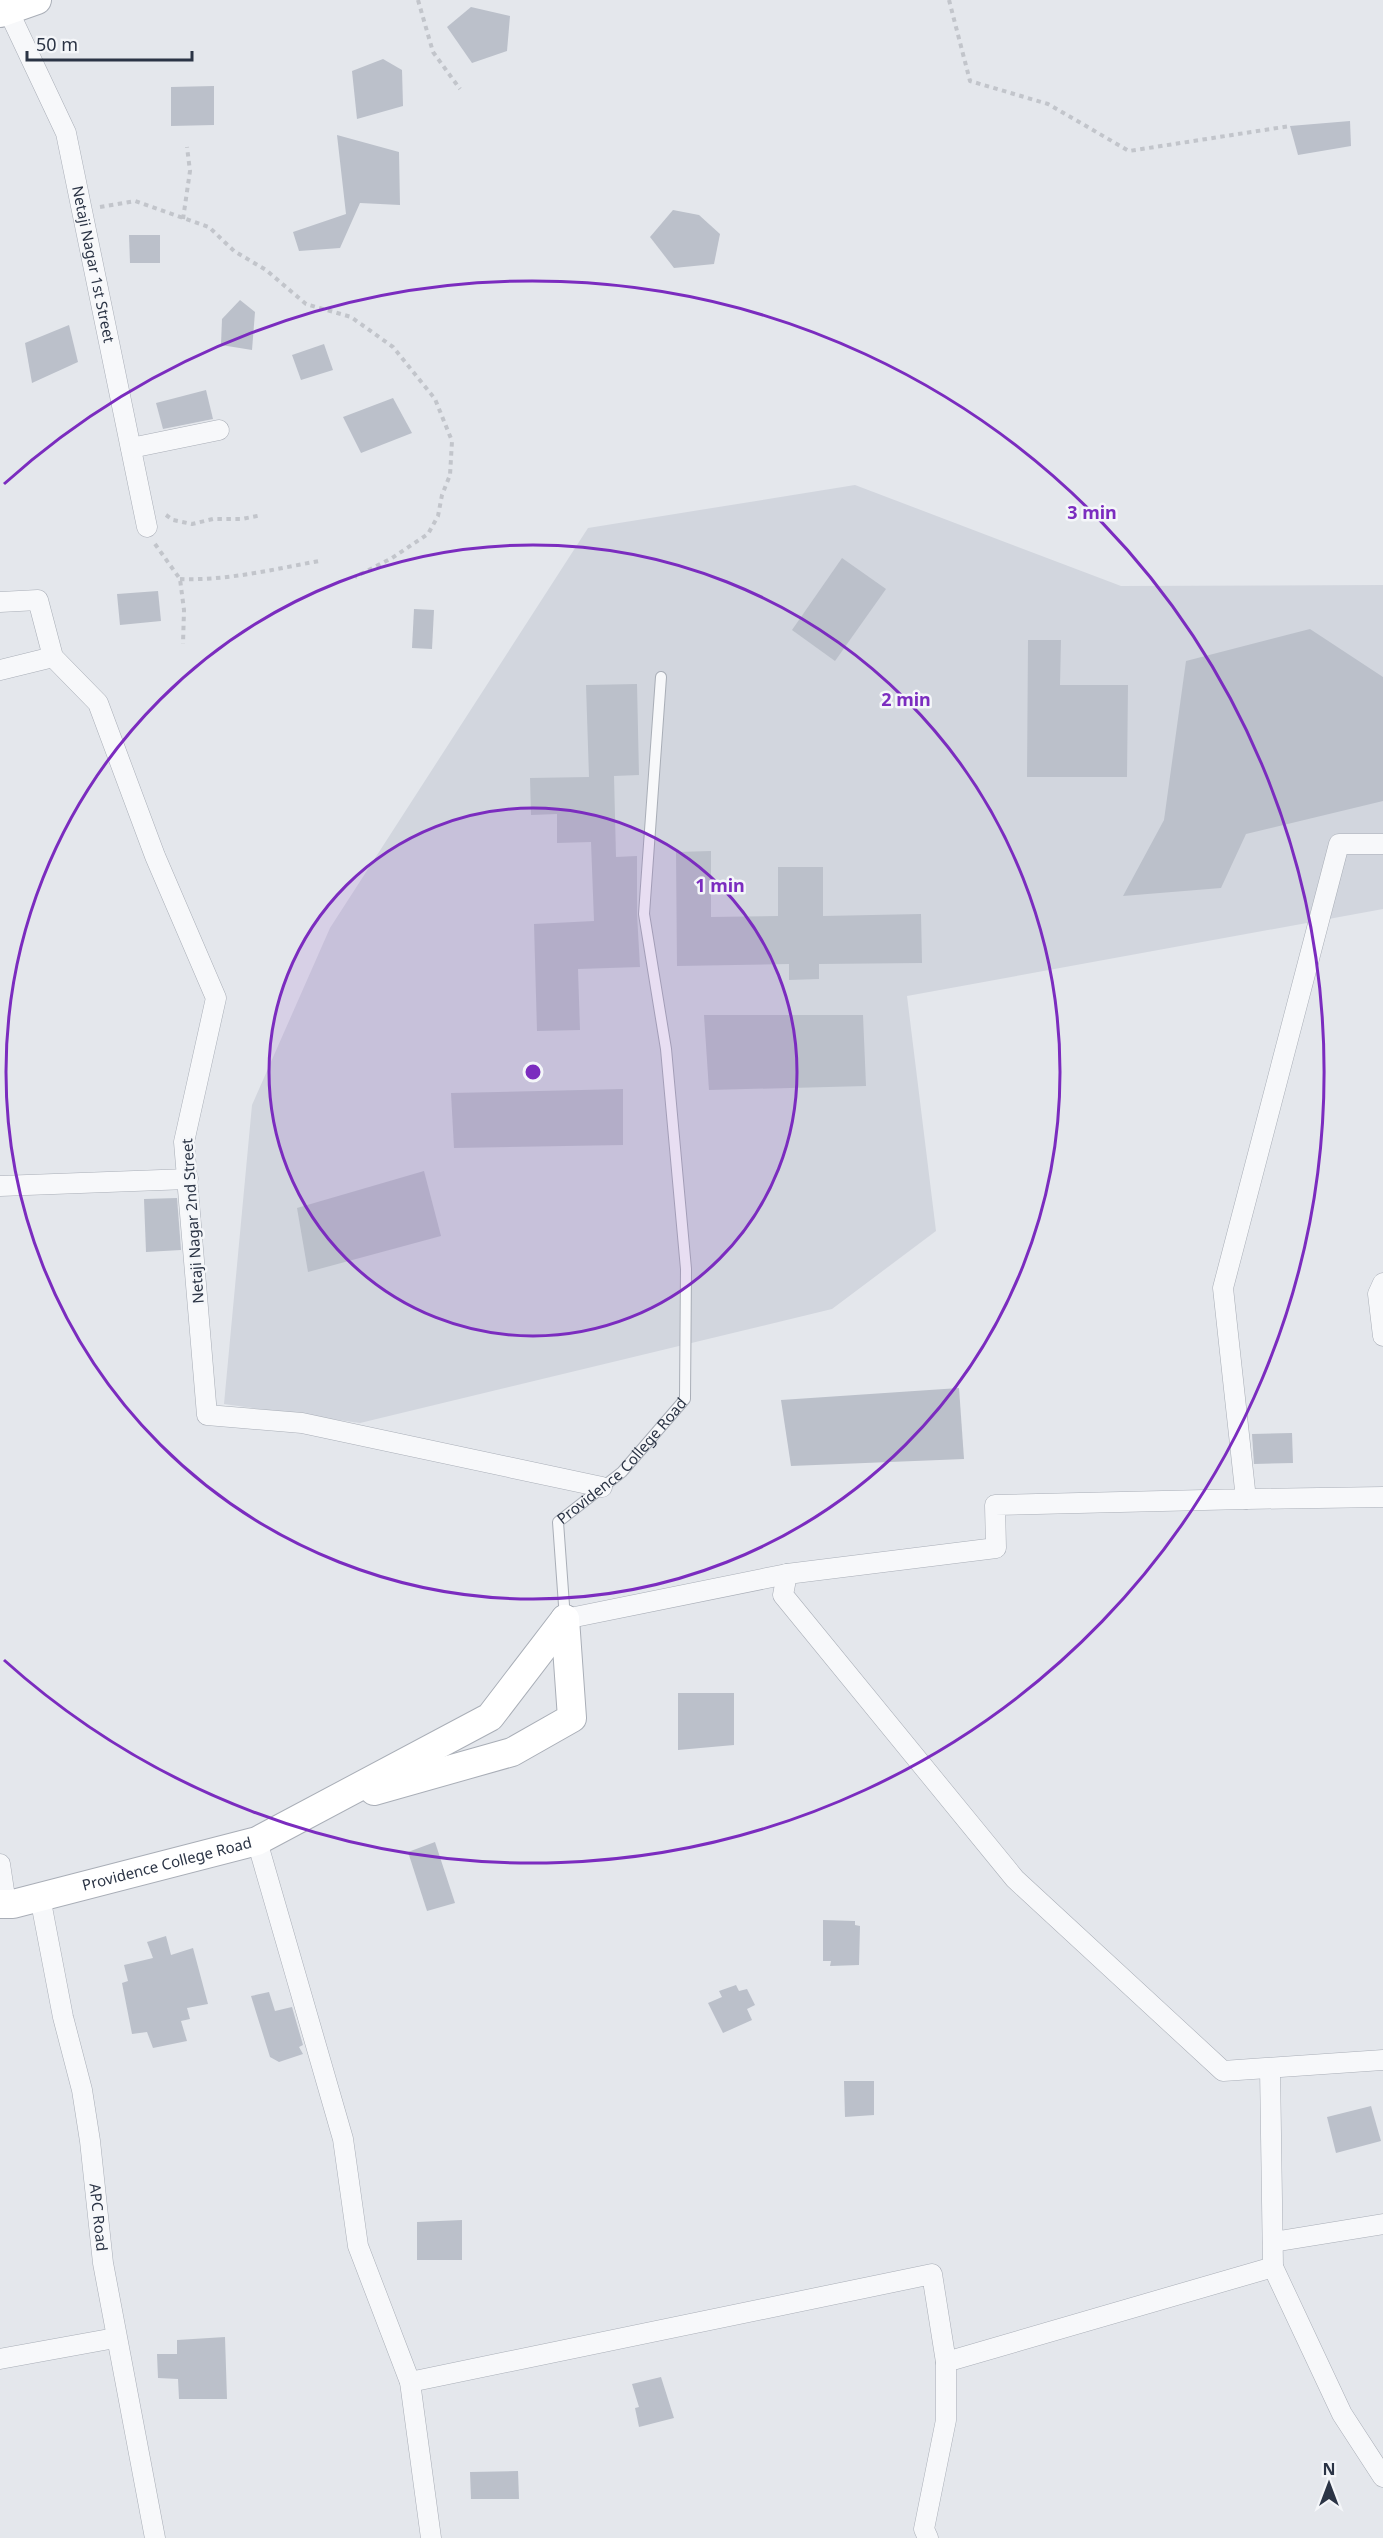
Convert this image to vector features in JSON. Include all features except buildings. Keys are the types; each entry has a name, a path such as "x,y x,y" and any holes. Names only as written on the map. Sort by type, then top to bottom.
{"street":[{"path":"4,11 36,0"},
{"name":"Netaji Nagar 1st Street","path":"4,11 66,133 147,527"},
{"path":"131,448 219,430"},
{"name":"Netaji Nagar 2nd Street","path":"0,602 38,600 53,657 98,703 155,856 216,998 184,1142 207,1415 302,1423 602,1487"},
{"path":"0,670 53,657"},
{"path":"1246,1499 1223,1288 1339,844 1383,844"},
{"path":"0,1186 188,1179"},
{"path":"1383,1283 1378,1293 1383,1336"},
{"path":"565,1619 787,1574 996,1548 995,1505 1383,1497"},
{"path":"787,1574 783,1595 1015,1879 1223,2071 1383,2060"},
{"name":"Providence College Road","path":"329,1803 430,1777 512,1752 572,1718 565,1619"},
{"name":"Providence College Road","path":"3,1904 40,1897 257,1841 490,1717 565,1619"},
{"path":"257,1841 290,1948 343,2139 358,2246 410,2382 431,2538"},
{"path":"0,1864 3,1904"},
{"name":"APC Road","path":"40,1897 61,2006 82,2090 103,2263 115,2338 155,2538"},
{"path":"1270,2068 1273,2267 1342,2414 1383,2477"},
{"path":"1273,2242 1383,2224"},
{"path":"946,2362 1273,2267"},
{"path":"410,2382 932,2274 946,2362 946,2420 924,2529 928,2538"},
{"path":"0,2359 115,2338"}],"lane":[{"name":"Providence College Road","path":"565,1619 558,1522 622,1472 685,1399 686,1269 666,1049 644,914 661,677"}],"path":[{"path":"418,0 433,52 460,89"},
{"path":"948,0 970,81 1048,104 1129,151 1290,126"},
{"path":"183,219 190,171 187,147"},
{"path":"82,211 135,201 209,227 234,251 266,270 306,304 351,317 393,347 435,399 452,441 452,459 438,516 428,534 392,558 355,577"},
{"path":"141,498 173,520 192,524 213,519 242,519 262,515"},
{"path":"147,527 157,550 180,579 184,610 183,644"},
{"path":"180,579 226,576 319,561"}],"shaded area":[{"path":"855,485 1121,586 1383,585 1383,909 907,996 936,1231 832,1309 360,1423 224,1404 252,1105 330,928 588,528"}]}
